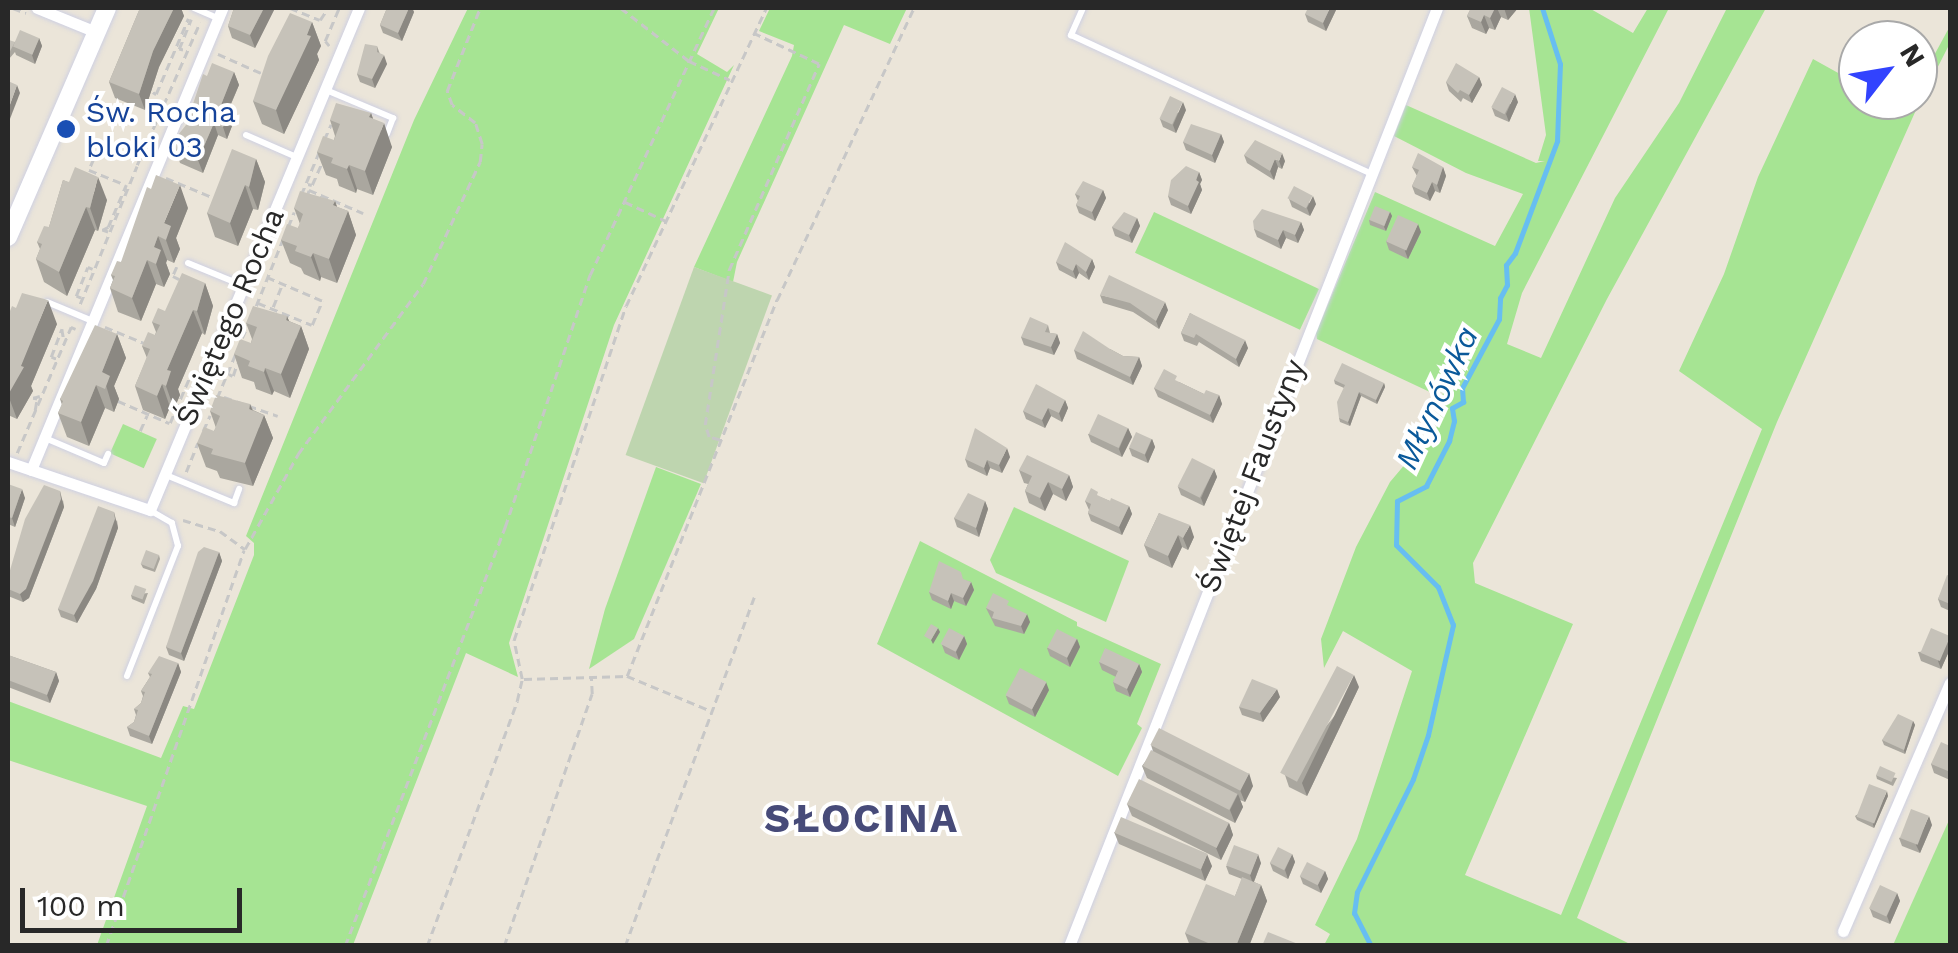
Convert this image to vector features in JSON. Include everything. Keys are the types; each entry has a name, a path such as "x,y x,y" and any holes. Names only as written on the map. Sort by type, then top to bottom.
{"street":[{"path":"37,8 96,32"},
{"path":"9,231 107,8"},
{"name":"Świętego Rocha","path":"150,510 359,8"},
{"name":"Świętej Faustyny","path":"1069,946 1437,8"},
{"path":"31,470 220,13"},
{"path":"8,462 150,510"},
{"path":"1843,931 1950,683"}],"lane":[{"path":"194,8 220,13"},
{"path":"1084,8 1071,35 1372,174"},
{"path":"325,90 393,118 387,134"},
{"path":"246,135 297,157"},
{"path":"188,263 240,290"},
{"path":"42,314 50,292"},
{"path":"47,302 90,320"},
{"path":"44,437 104,463 108,454"},
{"path":"166,471 234,503 239,489"},
{"path":"127,676 178,546 177,533 164,515 150,510"}],"path":[{"path":"290,8 320,20 328,8"},
{"path":"339,8 325,42 340,51"},
{"path":"106,946 245,549 298,454 424,284 480,162 482,144 475,123 452,105 447,91 480,8"},
{"path":"621,8 689,61 732,80"},
{"path":"344,946 505,527 590,275 714,8"},
{"path":"428,946 522,680 514,640 626,306 766,8"},
{"path":"627,676 777,300 914,8"},
{"path":"152,92 156,94 179,34 192,17 179,48 184,51"},
{"path":"722,440 710,436 705,425 728,270 819,66 754,33"},
{"path":"218,54 262,73"},
{"path":"162,61 177,68"},
{"path":"306,200 334,115"},
{"path":"220,405 227,374 267,278 326,148 332,148"},
{"path":"94,158 89,170 127,185 108,227 101,229 109,232"},
{"path":"117,181 121,170"},
{"path":"309,186 363,213"},
{"path":"624,202 666,220"},
{"path":"278,253 283,255 289,241"},
{"path":"182,251 173,276 190,284"},
{"path":"165,265 176,269"},
{"path":"83,298 76,296 86,266 94,270"},
{"path":"240,290 257,302 312,326 322,301 248,270"},
{"path":"272,309 282,284"},
{"path":"90,320 155,348"},
{"path":"57,360 49,356 62,329 65,341"},
{"path":"240,343 246,346"},
{"path":"227,374 233,376 240,356"},
{"path":"176,426 201,367"},
{"path":"36,410 33,393 41,397"},
{"path":"166,471 185,474 222,393"},
{"path":"222,393 278,416"},
{"path":"140,431 147,413"},
{"path":"210,414 216,416"},
{"path":"164,515 220,531 245,549"},
{"path":"625,946 754,597"},
{"path":"522,680 627,676 711,710"},
{"path":"504,946 592,694 590,678"}],"green space":[{"path":"468,8 719,8 697,54 727,72 734,65 614,325 509,643 518,677 466,653 353,945 97,945 147,806 8,760 8,701 161,758 183,706 194,709 254,555 254,543 246,536 414,120"},
{"path":"770,8 907,8 890,44 844,25 737,262 733,282 694,267 792,56 794,45 759,31"},
{"path":"1529,8 1589,8 1633,33 1648,8 1669,8 1522,293 1507,344 1541,358 1615,198 1679,103 1727,8 1766,8 1607,299 1473,563 1475,583 1573,624 1465,875 1561,915 1762,429 1679,371 1724,274 1758,177 1813,59 1838,73 1838,120 1912,120 1777,422 1577,918 1632,945 1324,945 1330,934 1315,925 1357,839 1412,671 1343,631 1324,668 1321,639 1356,547 1390,482 1439,424 1443,392 1432,393 1317,339 1316,333 1375,192 1495,246 1523,194 1466,173 1394,136 1406,105 1536,163 1545,161 1538,161 1546,135"},
{"path":"1950,26 1950,43 1938,67 1938,48"},
{"path":"1154,212 1319,289 1300,330 1135,253"},
{"path":"694,267 772,295 704,483 626,455"},
{"path":"123,424 157,439 144,468 110,453"},
{"path":"656,467 701,484 634,639 589,669 605,609"},
{"path":"1014,507 1129,561 1106,622 996,573 990,560"},
{"path":"920,541 1077,622 1077,626 1161,664 1137,724 1142,728 1118,776 877,644"},
{"path":"1950,818 1950,945 1893,945"}],"building":[{"path":"140,8 174,8 153,51 139,94 109,82"},
{"path":"234,8 264,8 250,35 228,26"},
{"path":"387,8 409,8 398,33 380,25"},
{"path":"1308,8 1330,8 1323,23 1305,14"},
{"path":"1471,8 1495,8 1490,18 1484,15 1481,22 1467,16"},
{"path":"290,13 312,22 307,35 311,36 276,110 253,101 268,56"},
{"path":"20,30 39,38 32,55 13,47"},
{"path":"365,44 377,46 377,52 384,55 372,79 357,74"},
{"path":"212,63 234,72 219,110 228,114 223,127 214,123 198,160 176,151 178,135 186,125 203,74 207,76"},
{"path":"1456,63 1479,77 1469,95 1460,90 1458,93 1446,82"},
{"path":"8,81 17,85 8,110"},
{"path":"1502,87 1515,94 1504,114 1491,107"},
{"path":"1170,96 1183,102 1172,125 1159,119"},
{"path":"336,103 371,113 369,117 384,123 365,171 331,163 333,158 317,152 323,136 334,140 340,124 330,120"},
{"path":"1191,124 1221,134 1212,155 1183,142"},
{"path":"1255,140 1282,153 1270,171 1244,155"},
{"path":"232,149 256,159 249,187 245,185 230,223 207,213"},
{"path":"1418,153 1443,167 1437,185 1432,182 1427,193 1412,186 1419,170 1412,167"},
{"path":"1186,166 1199,172 1199,182 1188,206 1168,196 1171,180"},
{"path":"75,167 98,177 90,208 86,207 59,272 36,259 42,244 37,242 44,226 49,227 63,180 69,182"},
{"path":"156,175 180,185 164,223 171,226 166,240 158,236 154,247 161,250 156,264 147,260 132,298 110,288 115,276 111,275 117,261 121,262 147,187 151,189"},
{"path":"1083,181 1103,190 1092,212 1076,205 1080,196 1075,194"},
{"path":"1294,186 1313,196 1306,208 1287,198"},
{"path":"300,191 335,201 333,205 348,211 329,259 295,251 297,246 281,240 287,224 298,228 303,214 294,208"},
{"path":"1375,206 1390,212 1384,226 1369,220"},
{"path":"1262,209 1301,222 1295,235 1283,230 1278,240 1254,229 1253,221"},
{"path":"1124,212 1137,218 1129,235 1112,227"},
{"path":"1398,215 1418,224 1406,250 1386,241"},
{"path":"1065,242 1092,259 1086,272 1076,264 1073,271 1056,262"},
{"path":"182,273 205,283 197,311 193,310 167,370 171,371 166,386 162,384 157,396 135,386 150,349 142,346 148,332 155,335 160,325 152,322 158,308 165,311"},
{"path":"1109,275 1165,302 1156,321 1130,303 1100,295"},
{"path":"22,293 48,300 21,366 24,367 8,395 8,316"},
{"path":"253,306 287,316 286,320 301,326 281,374 248,366 250,361 234,354 240,339 251,343 257,327 246,323"},
{"path":"1190,313 1245,340 1236,359 1196,334 1194,338 1181,333"},
{"path":"1030,317 1048,325 1045,332 1057,334 1051,347 1021,337"},
{"path":"95,325 117,334 102,372 110,376 105,389 96,385 81,422 58,413 63,401 60,399"},
{"path":"1083,331 1123,356 1139,357 1130,377 1074,350"},
{"path":"1342,363 1384,383 1376,400 1359,392 1348,422 1339,418 1337,402 1345,385 1334,380"},
{"path":"1164,369 1177,376 1175,380 1204,394 1206,390 1219,395 1210,415 1154,388"},
{"path":"1036,384 1065,400 1059,413 1048,408 1042,420 1023,411"},
{"path":"216,395 250,404 249,409 264,415 245,463 211,454 213,449 197,443 204,427 214,431 220,416 210,411"},
{"path":"1098,414 1128,428 1119,448 1089,434"},
{"path":"975,428 1007,448 999,465 987,460 984,468 965,459"},
{"path":"1136,432 1152,439 1145,454 1129,448"},
{"path":"1027,455 1069,475 1062,489 1048,482 1040,498 1025,491 1032,476 1019,470"},
{"path":"1192,458 1214,469 1200,498 1177,487"},
{"path":"8,484 22,489 12,518 8,517"},
{"path":"44,485 60,491 61,499 26,589 20,594 8,589 8,577 25,519"},
{"path":"1091,488 1097,495 1129,506 1119,527 1088,513 1091,504 1085,501"},
{"path":"968,493 985,501 976,528 954,518"},
{"path":"98,506 114,512 115,519 93,581 74,615 58,609"},
{"path":"1159,513 1190,525 1183,538 1178,535 1168,556 1144,545"},
{"path":"204,547 219,552 181,653 166,647 198,552"},
{"path":"146,550 159,555 154,569 141,564"},
{"path":"939,561 971,582 963,598 951,593 948,601 929,592"},
{"path":"1947,575 1950,576 1950,604 1938,599"},
{"path":"135,585 146,589 143,599 131,595"},
{"path":"993,593 1027,614 1021,626 992,618 994,612 986,608"},
{"path":"931,624 938,628 931,640 924,636"},
{"path":"949,628 964,636 956,652 941,644"},
{"path":"1931,628 1950,636 1940,661 1920,653"},
{"path":"1057,629 1077,639 1067,658 1047,648"},
{"path":"1105,648 1139,664 1127,689 1113,682 1118,671 1099,662"},
{"path":"8,655 56,672 47,695 8,680"},
{"path":"159,656 178,663 149,736 127,727 134,722 138,710 134,709 141,703 145,692 141,691"},
{"path":"1337,666 1354,675 1297,782 1280,773"},
{"path":"1020,668 1046,682 1032,709 1005,695"},
{"path":"1252,679 1277,689 1260,713 1239,707"},
{"path":"1898,714 1913,721 1904,750 1882,740"},
{"path":"1159,728 1249,774 1240,791 1150,745"},
{"path":"1941,742 1950,746 1948,771 1931,764"},
{"path":"1151,750 1237,794 1229,810 1143,766"},
{"path":"1880,766 1896,773 1891,782 1876,775"},
{"path":"1139,779 1229,823 1217,848 1127,804"},
{"path":"1869,784 1887,791 1874,823 1856,817"},
{"path":"1911,809 1929,816 1918,845 1900,838"},
{"path":"1121,817 1208,854 1201,869 1114,833"},
{"path":"1234,845 1258,854 1250,875 1226,866"},
{"path":"1278,847 1292,854 1284,870 1270,863"},
{"path":"1307,862 1325,871 1318,885 1300,876"},
{"path":"1242,877 1261,885 1236,946 1215,946 1185,933 1206,884 1235,896"},
{"path":"1880,885 1897,893 1886,917 1869,909"},
{"path":"1268,932 1298,944 1298,946 1262,946"}],"waterway":[{"name":"Młynówka","path":"1371,946 1354,913 1357,892 1413,779 1428,735 1453,625 1438,587 1396,545 1397,501 1426,486 1449,441 1454,421 1452,408 1463,402 1462,388 1499,319 1500,298 1507,285 1506,265 1515,253 1557,141 1560,64 1542,8"}],"place":[{"name":"Św. Rocha bloki 03","path":"66,129"}],"district":[{"name":"SŁOCINA","path":"862,819"}]}
